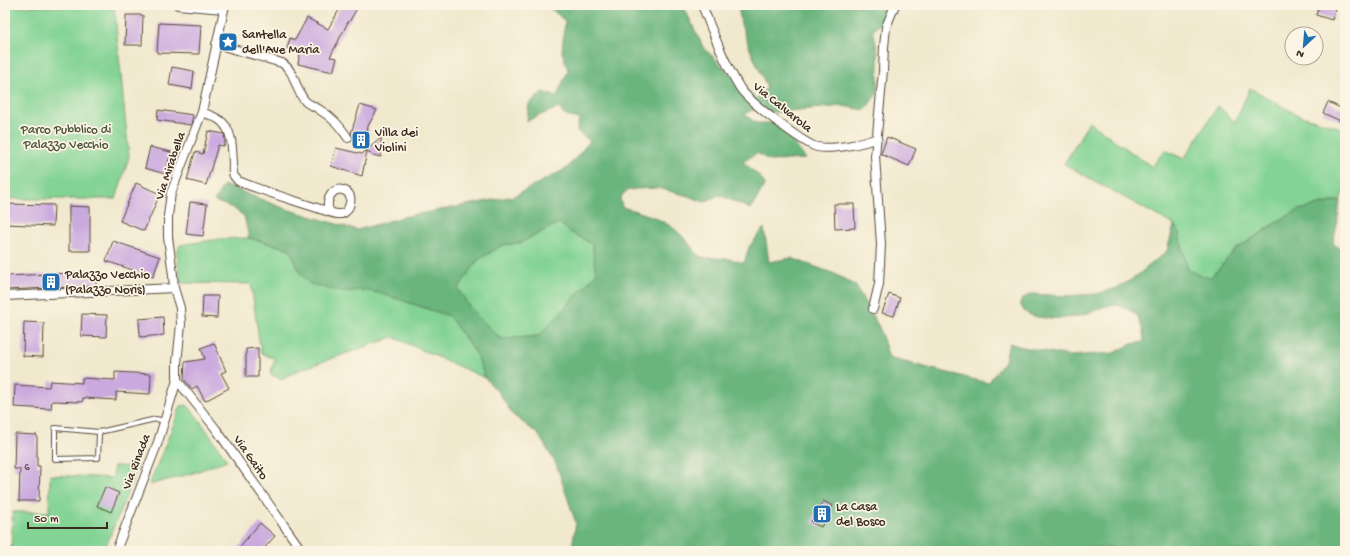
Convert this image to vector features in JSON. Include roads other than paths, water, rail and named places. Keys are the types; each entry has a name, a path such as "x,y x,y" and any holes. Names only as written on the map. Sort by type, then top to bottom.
{"street":[{"name":"Via Mirabella","path":"177,380 177,363 181,324 180,308 174,288 168,237 168,216 171,193 202,112 224,7 178,5"},
{"name":"Via Calvarola","path":"702,5 722,55 741,90 759,107 807,144 823,148 870,141 877,138"},
{"path":"873,309 879,284 881,244 875,156 886,27 895,5"},
{"path":"216,44 282,63 288,67 293,74 302,96 307,102 337,122 348,138"},
{"path":"202,112 222,122 228,130 232,149 234,176 238,180 330,212"},
{"path":"5,296 174,288"},
{"name":"Via Rinada","path":"116,551 158,442 177,380"},
{"name":"Via Gaito","path":"177,380 216,429 302,551"}],"lane":[{"path":"99,432 98,458 55,459 55,428 99,432 156,419 165,421"}],"place":[{"name":"Santella dell'Ave Maria","path":"228,42"},
{"name":"Villa dei Violini","path":"361,140"},
{"name":"Palazzo Vecchio (Palazzo Noris)","path":"51,282"},
{"name":"La Casa del Bosco","path":"822,514"}],"park label":[{"name":"Parco Pubblico di Palazzo Vecchio","path":"66,138"}]}
